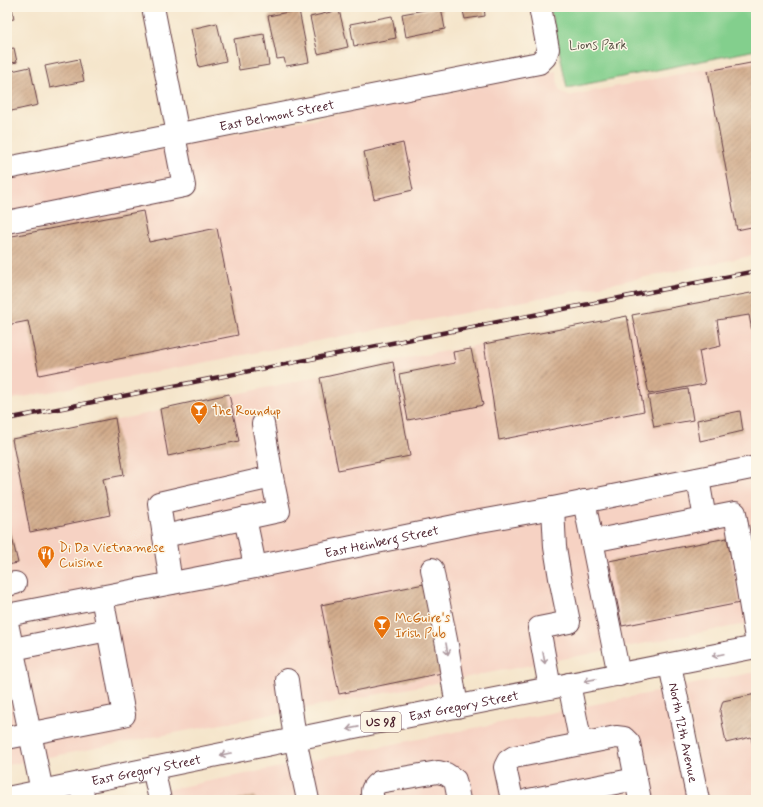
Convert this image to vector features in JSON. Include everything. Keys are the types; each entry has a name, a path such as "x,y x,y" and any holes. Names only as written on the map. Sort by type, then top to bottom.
{"main road":[{"path":"7,222 184,186 153,7"},
{"name":"East Belmont Street","path":"7,168 539,63 546,57 548,49 540,7"},
{"path":"164,536 279,511 263,424"},
{"name":"East Heinberg Street","path":"7,615 756,467"},
{"path":"171,583 159,504 272,477"},
{"path":"698,479 705,519"},
{"path":"584,501 619,675"},
{"path":"552,508 555,547 569,622 539,628 581,744"},
{"path":"592,541 735,513 756,638"},
{"path":"245,518 255,566"},
{"path":"432,569 447,645 457,707"},
{"path":"7,738 124,715 102,597"},
{"path":"7,623 42,791"},
{"path":"13,650 108,630"},
{"name":"East Gregory Street","path":"7,798 42,791 82,792 153,768 756,648"},
{"name":"North 12th Avenue","path":"670,664 698,800"},
{"path":"287,680 295,739 308,800"},
{"path":"515,800 511,795 505,767 508,761 514,757 616,736 624,738 629,743 640,800"},
{"path":"153,768 160,800"},
{"path":"373,800 373,786 379,782 438,772 446,774 454,780 459,800"},
{"path":"528,800 636,779"}],"shaded area":[{"path":"756,59 756,255 464,313 7,400 7,179 556,71 559,90 568,96"},
{"path":"756,294 756,622 7,765 7,444 370,365"},
{"path":"756,672 756,800 707,800 684,686"},
{"path":"666,690 689,800 316,800 308,761"},
{"path":"291,765 298,800 114,800"}],"green space":[{"name":"Lions Park","path":"550,7 756,7 756,50 567,88"}],"building":[{"path":"7,7 12,7 14,19 7,20"},
{"path":"441,7 445,29 406,37 402,14"},
{"path":"462,7 484,7 485,16 465,19"},
{"path":"299,10 309,62 286,66 284,58 277,59 268,16"},
{"path":"339,10 348,47 318,54 310,17"},
{"path":"392,16 396,38 354,46 350,24"},
{"path":"217,23 226,61 199,67 191,29"},
{"path":"264,34 269,65 239,70 234,39"},
{"path":"14,48 17,62 7,64 7,49"},
{"path":"79,59 84,81 50,88 45,66"},
{"path":"756,62 756,226 737,230 708,71"},
{"path":"30,67 38,105 7,112 7,72"},
{"path":"403,143 413,190 374,199 364,152"},
{"path":"143,211 149,242 217,228 238,335 39,375 28,321 7,325 7,237"},
{"path":"756,292 756,346 749,315 717,320 721,346 699,351 705,384 649,394 632,315"},
{"path":"627,316 644,411 499,440 484,344"},
{"path":"471,349 483,405 408,420 399,374 455,363 453,352"},
{"path":"393,362 410,456 338,470 320,378"},
{"path":"688,389 693,420 654,427 648,396"},
{"name":"The Roundup","path":"229,394 239,441 168,456 160,409"},
{"path":"740,411 743,431 700,441 697,420"},
{"path":"115,418 124,475 103,479 110,515 30,532 12,439"},
{"path":"7,516 18,563 7,565"},
{"path":"727,538 740,603 622,626 609,561"},
{"name":"McGuire's Irish Pub","path":"424,584 442,673 339,694 321,605"},
{"path":"756,694 755,755 751,737 726,743 720,711 723,701"},
{"path":"255,796 256,800 237,800 237,799"}],"railway":[{"path":"7,419 756,271"}],"place":[{"name":"The Roundup","path":"199,425"},
{"name":"Di Da Vietnamese Cuisine","path":"46,569"},
{"name":"McGuire's Irish Pub","path":"382,639"}]}
